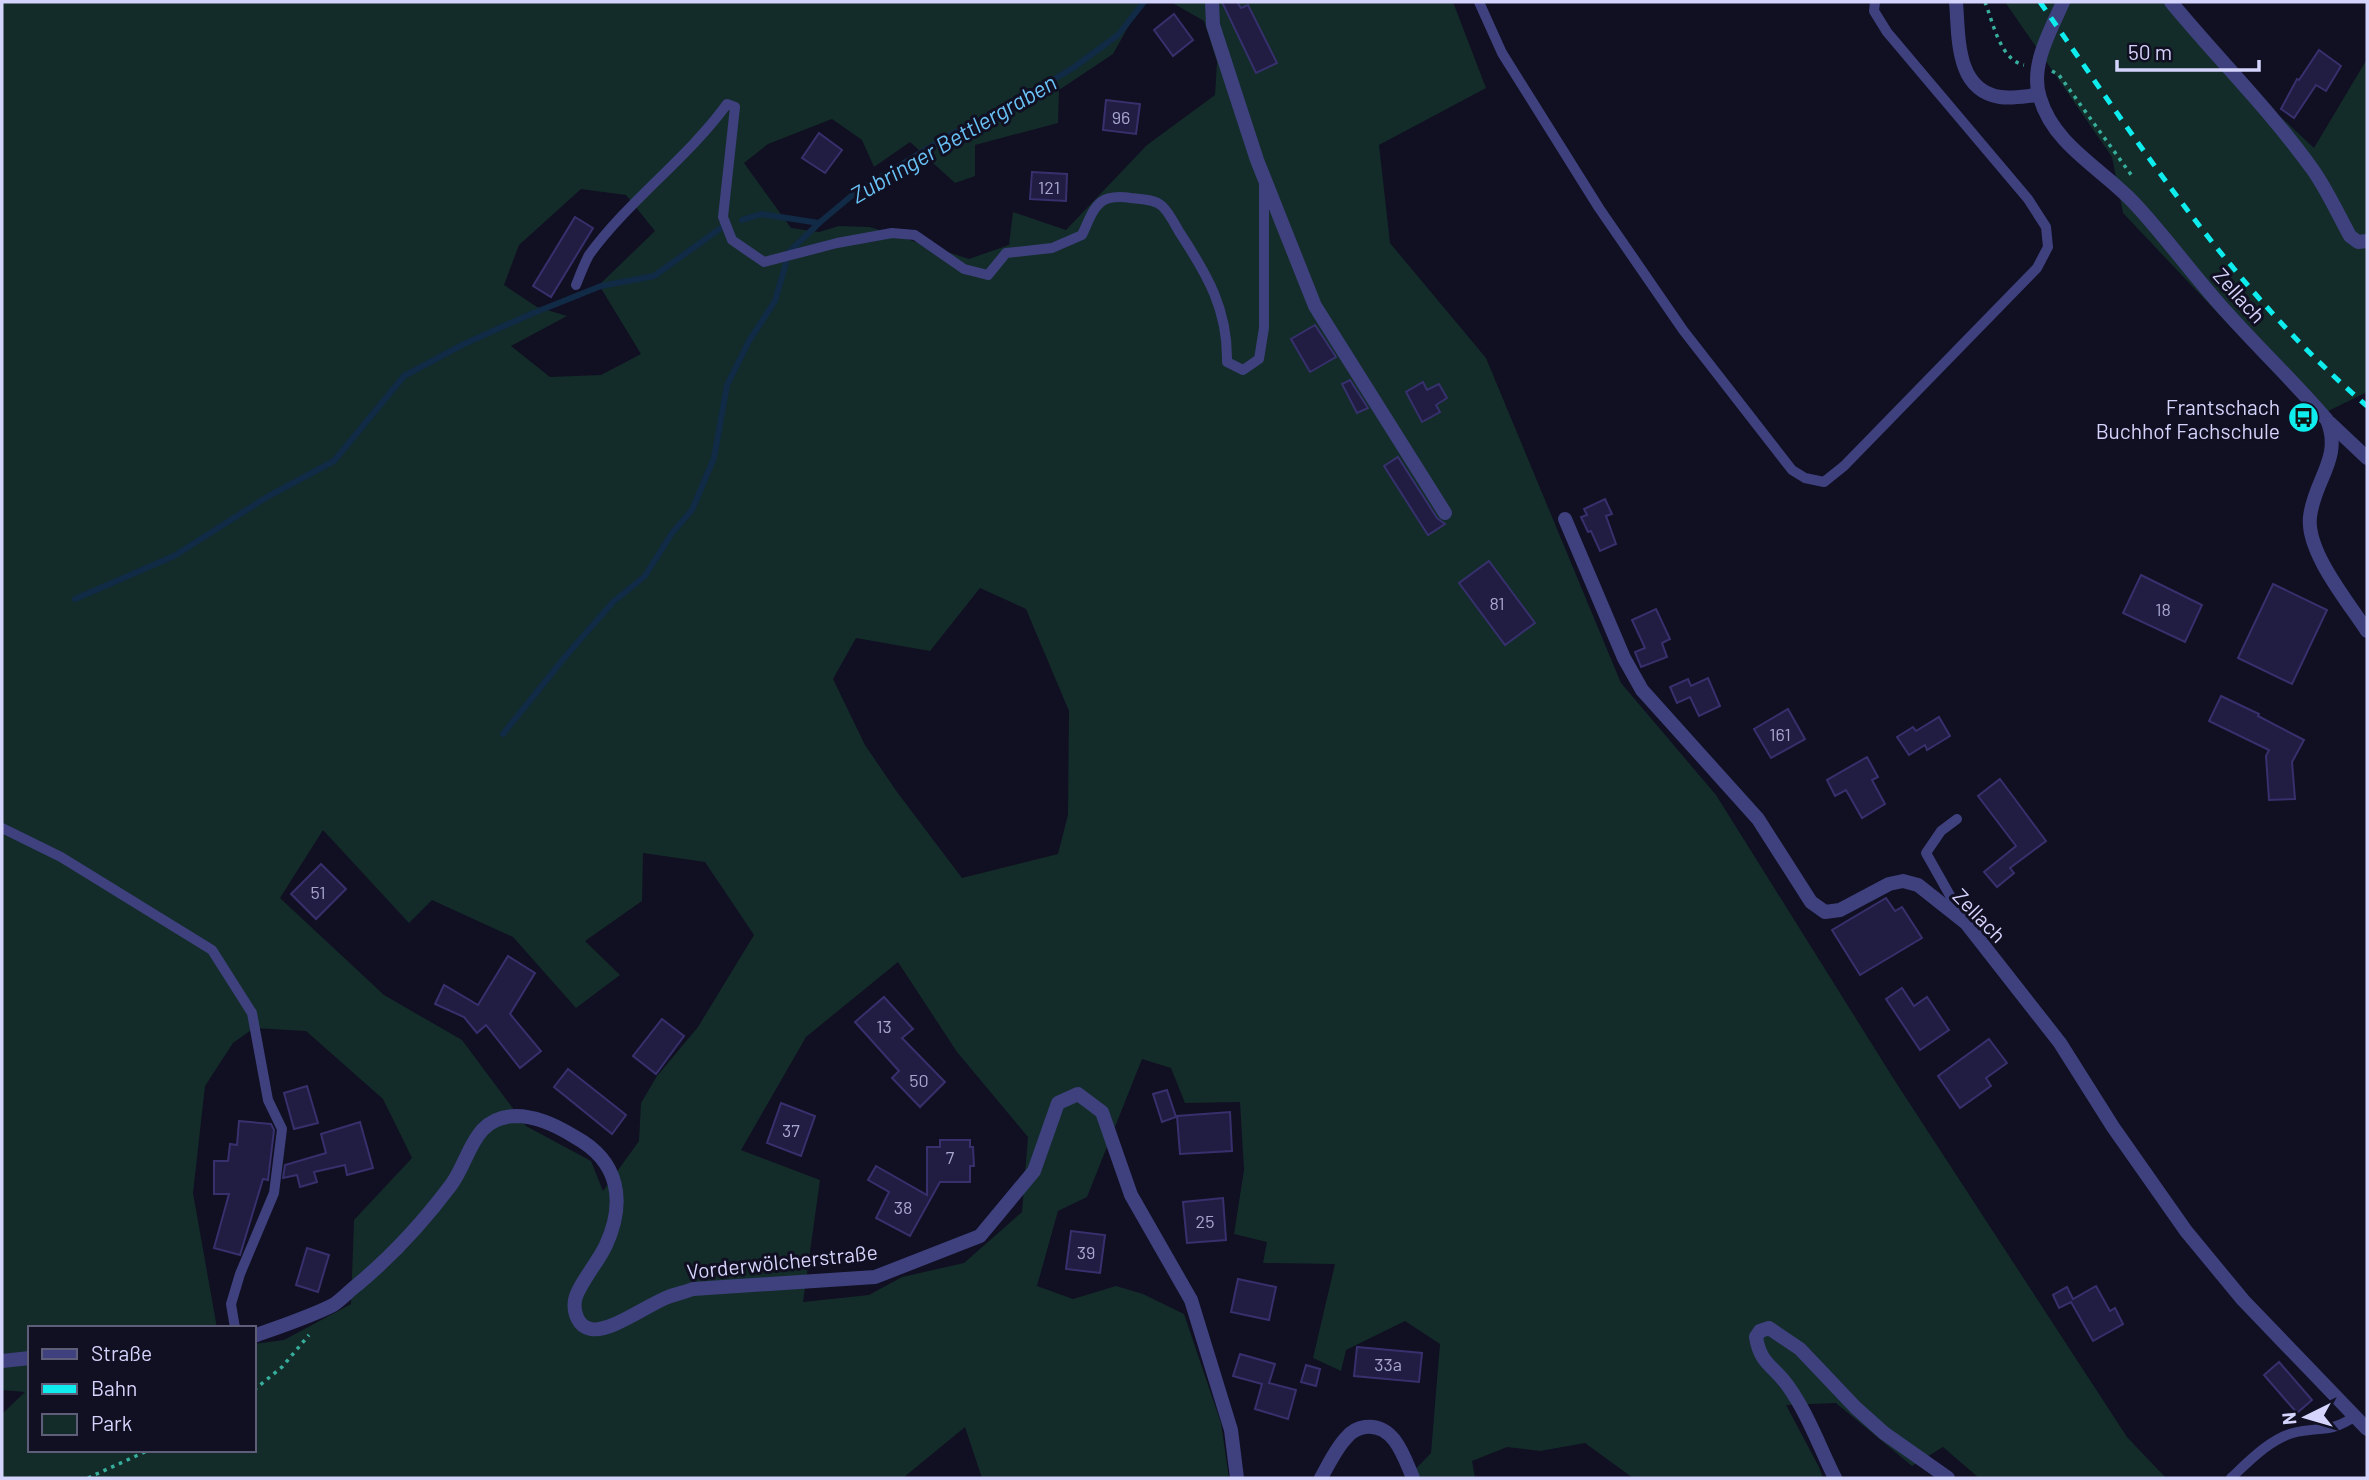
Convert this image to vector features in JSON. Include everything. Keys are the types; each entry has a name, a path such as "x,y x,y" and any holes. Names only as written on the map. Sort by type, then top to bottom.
{"street":[{"path":"1212,2 1213,25 1264,179 1315,306 1445,513"},
{"path":"1956,2 1960,60 1969,77 1982,90 1999,97 2038,95"},
{"name":"Zellach","path":"2063,2 2043,48 2039,68 2038,95 2053,127 2134,202 2215,299 2327,420 2367,458"},
{"path":"2171,2 2258,100 2315,173 2350,236 2358,242 2367,241"},
{"path":"2327,420 2333,434 2333,447 2316,492 2310,519 2314,548 2367,631"},
{"name":"Zellach","path":"1565,519 1624,658 1642,690 1758,819 1811,902 1825,912 1840,911 1889,884 1903,880 1918,885 1966,923 2060,1043 2113,1127 2186,1231 2243,1300 2367,1429"},
{"name":"Vorderwölcherstraße","path":"256,1335 333,1304 384,1263 452,1183 475,1137 486,1126 500,1120 516,1116 559,1127 585,1142 612,1171 617,1195 617,1215 606,1245 575,1299 575,1315 582,1326 592,1330 609,1326 667,1297 693,1289 875,1277 980,1236 1034,1171 1058,1103 1078,1094 1102,1112 1131,1195 1191,1300 1231,1430 1237,1478"},
{"path":"1835,1478 1787,1384 1762,1358 1756,1337 1760,1331 1769,1328 1800,1349 1864,1415 1948,1478"},
{"path":"2,1361 28,1358"},
{"path":"1321,1478 1347,1436 1357,1428 1372,1426 1390,1435 1399,1447 1413,1478"}],"lane":[{"path":"1479,2 1502,53 1599,208 1682,330 1792,470 1805,478 1824,482 1844,466 2037,268 2048,247 2046,228 2028,199 1887,32 1874,11 1875,2"},
{"path":"576,285 588,257 709,128 727,104 735,107 723,217 732,240 764,262 837,243 892,233 915,235 964,270 988,275 1006,253 1052,248 1082,234 1096,205 1113,195 1145,199 1162,205 1195,256 1219,300 1227,343 1227,362 1242,370 1259,359 1264,328 1264,179"},
{"path":"1957,819 1941,831 1926,853 1966,923"},
{"path":"2,828 61,857 212,950 252,1013 268,1100 282,1129 274,1193 240,1274 231,1304 235,1326"},
{"path":"2231,1478 2282,1437 2341,1426 2355,1416"}],"path":[{"path":"256,1388 282,1367 333,1304"},
{"path":"88,1478 145,1452"}],"green space":[{"path":"2,2 1142,2 1113,54 1059,90 1058,123 975,145 975,176 955,183 910,142 874,167 862,140 832,119 768,144 744,163 791,228 819,232 839,226 870,227 969,259 1009,245 1013,212 1066,230 1147,145 1215,95 1217,62 1204,21 1171,2 1453,2 1486,88 1379,145 1390,243 1486,358 1621,683 1716,795 1895,1081 2127,1437 2166,1478 1979,1478 1943,1447 1912,1466 1836,1403 1786,1405 1823,1478 1633,1478 1585,1443 1540,1451 1507,1447 1472,1461 1475,1478 1407,1478 1431,1453 1440,1344 1405,1321 1346,1350 1341,1371 1313,1358 1335,1264 1263,1263 1267,1242 1234,1234 1244,1170 1240,1102 1185,1103 1171,1068 1142,1059 1087,1197 1058,1211 1037,1286 1073,1299 1116,1286 1143,1294 1184,1314 1221,1423 1229,1478 982,1478 965,1427 903,1478 2,1478 2,1414 25,1392 2,1390","holes":["581,189 626,195 655,231 599,285 641,354 601,375 550,377 511,346 567,316 537,307 504,285 519,245","980,588 1026,609 1069,711 1068,815 1058,854 962,878 865,745 833,679 856,638 930,651","323,830 409,923 432,900 513,937 576,1008 620,975 585,941 642,901 643,853 705,862 754,935 698,1027 657,1076 641,1103 639,1141 603,1191 591,1161 526,1126 462,1040 384,995 280,898","898,962 957,1052 1028,1137 1022,1212 964,1263 902,1277 869,1295 803,1302 820,1180 741,1150 806,1037","254,1028 306,1031 383,1099 412,1158 354,1220 351,1304 284,1340 256,1344 256,1452 28,1452 28,1326 217,1326 193,1193 205,1086 233,1043"]},
{"path":"2005,2 2173,2 2218,58 2314,148 2367,59 2367,392 2316,417 2123,213 2112,157"}],"building":[{"path":"1222,2 1237,2 1241,8 1248,5 1277,63 1256,73"},
{"path":"1174,14 1193,40 1173,56 1154,30"},
{"path":"2319,50 2341,66 2326,91 2316,85 2294,118 2281,109 2297,79 2299,80"},
{"path":"1106,100 1140,104 1136,134 1103,130"},
{"path":"819,133 842,150 825,173 802,158"},
{"path":"1032,172 1067,174 1066,201 1030,199"},
{"path":"575,217 593,228 551,297 533,286"},
{"path":"1315,325 1336,357 1310,372 1291,339"},
{"path":"1350,380 1368,408 1357,413 1342,384"},
{"path":"1423,382 1427,390 1439,384 1447,398 1436,405 1440,412 1422,422 1406,392"},
{"path":"1398,457 1437,518 1445,524 1428,535 1384,466"},
{"path":"1605,499 1612,514 1606,516 1616,544 1600,551 1581,517 1587,515 1584,509"},
{"path":"1489,561 1535,623 1505,645 1459,583"},
{"path":"2141,575 2202,605 2185,642 2123,613"},
{"path":"2273,584 2327,610 2292,684 2238,658"},
{"path":"1656,609 1670,639 1662,643 1667,657 1641,667 1635,652 1645,648 1632,620"},
{"path":"1708,678 1720,706 1699,716 1690,697 1677,703 1670,687 1688,679 1691,686"},
{"path":"2221,696 2304,740 2292,762 2295,799 2269,800 2266,756 2269,750 2209,721"},
{"path":"1788,709 1805,739 1771,758 1754,729"},
{"path":"1939,717 1950,736 1927,750 1925,745 1909,755 1897,737 1913,727 1916,731"},
{"path":"1867,757 1878,777 1872,780 1885,804 1862,818 1846,790 1835,796 1827,780"},
{"path":"2000,779 2046,841 2010,868 2014,873 1997,887 1984,872 2016,846 1978,796"},
{"path":"321,864 346,889 316,919 291,894"},
{"path":"1886,898 1895,911 1902,907 1922,938 1860,975 1832,930"},
{"path":"508,956 535,973 510,1014 541,1051 520,1068 486,1025 477,1033 464,1017 435,1004 444,985 478,1005"},
{"path":"1902,988 1914,1006 1927,997 1949,1030 1920,1050 1886,999"},
{"path":"884,997 913,1029 902,1038 945,1082 920,1107 892,1078 899,1071 855,1022"},
{"path":"662,1019 684,1036 656,1074 633,1056"},
{"path":"1989,1039 2007,1063 1986,1078 1991,1086 1960,1108 1938,1076"},
{"path":"568,1069 626,1115 612,1134 554,1087"},
{"path":"307,1086 318,1123 294,1129 284,1093"},
{"path":"1167,1090 1176,1117 1162,1122 1153,1094"},
{"path":"781,1103 815,1116 801,1156 767,1143"},
{"path":"1230,1112 1232,1151 1180,1154 1177,1116"},
{"path":"239,1121 271,1124 274,1130 268,1180 263,1179 240,1255 214,1248 229,1194 214,1194 214,1161 228,1161 230,1144 237,1145"},
{"path":"360,1122 373,1168 347,1175 345,1165 314,1172 317,1182 300,1187 297,1175 283,1178 285,1165 326,1153 321,1134"},
{"path":"940,1140 970,1140 974,1166 970,1166 970,1182 940,1182 910,1236 876,1218 889,1192 868,1180 876,1166 927,1195 927,1147 940,1147"},
{"path":"1223,1198 1226,1240 1187,1243 1183,1202"},
{"path":"1071,1231 1105,1235 1100,1273 1066,1269"},
{"path":"307,1248 329,1255 318,1292 296,1285"},
{"path":"1238,1279 1276,1287 1269,1320 1231,1312"},
{"path":"2096,1286 2110,1311 2115,1308 2123,1324 2093,1341 2071,1302 2059,1308 2053,1295 2067,1287 2073,1299"},
{"path":"1357,1347 1422,1353 1419,1382 1354,1376"},
{"path":"1240,1354 1275,1364 1269,1383 1296,1390 1288,1419 1255,1409 1262,1384 1233,1376"},
{"path":"2279,1362 2312,1400 2297,1413 2264,1375"},
{"path":"1306,1365 1320,1369 1316,1386 1301,1382"}],"waterway":[{"name":"Zubringer Bettlergraben","path":"742,220 761,214 819,223 856,192 948,136 1073,68 1118,35 1144,2"},
{"path":"787,254 819,223"},
{"name":"Zubringer Bettlergraben","path":"75,599 174,556 267,497 334,461 404,376 464,344 531,314 601,286 654,276 721,228"},
{"path":"503,734 613,602 645,576 672,533 692,510 714,458 727,385 749,341 775,301 786,263"}],"railway":[{"path":"2040,2 2152,162 2231,266 2319,362 2367,406"}],"place":[{"name":"Frantschach Buchhof Fachschule","path":"2303,418"}]}
